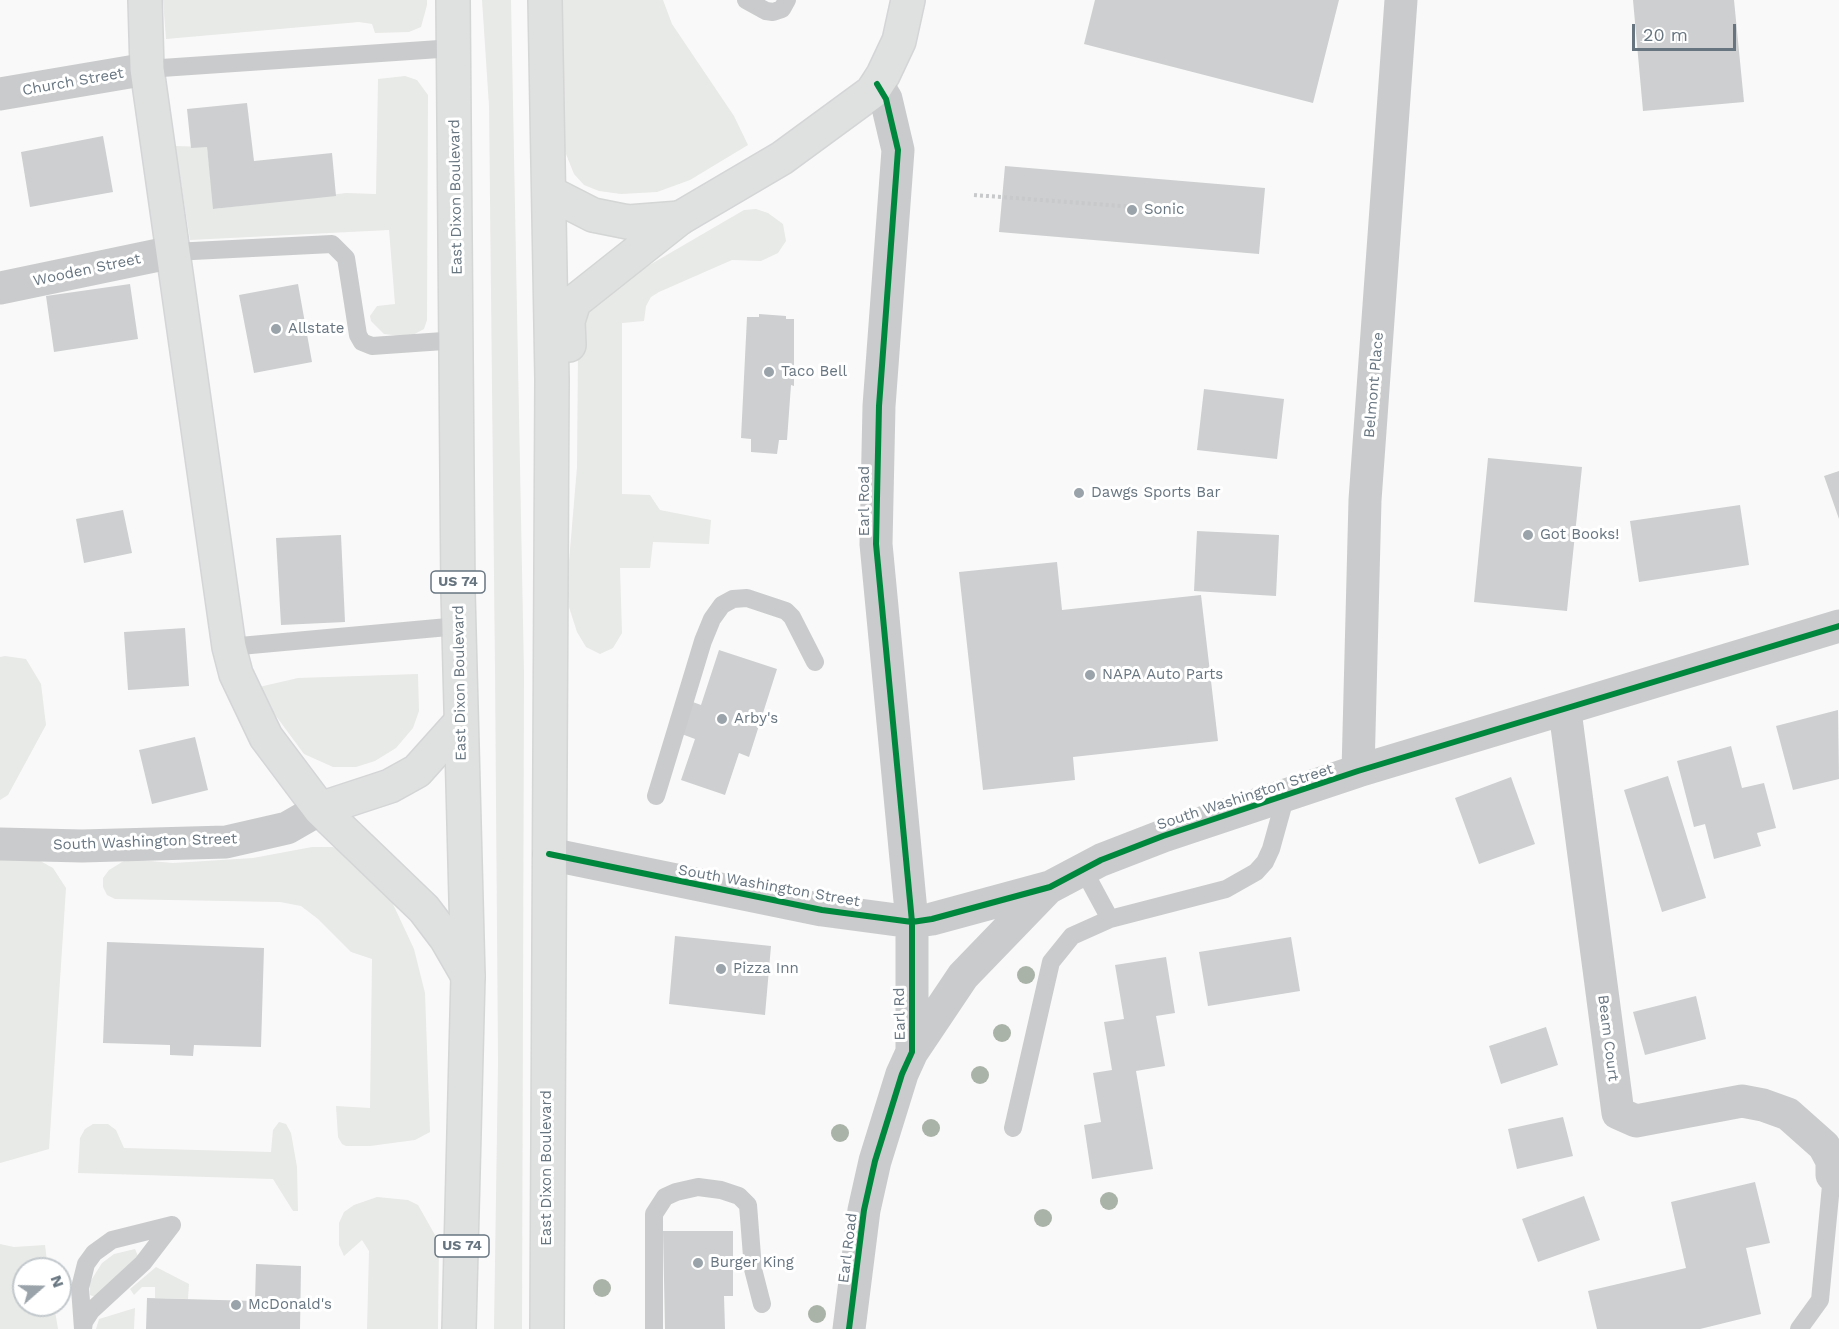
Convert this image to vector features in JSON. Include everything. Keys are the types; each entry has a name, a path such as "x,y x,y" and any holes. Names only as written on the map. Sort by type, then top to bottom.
{"main road":[{"path":"145,0 147,69 229,647 248,704 266,737 320,809 424,909 446,938 468,975"},
{"name":"East Dixon Boulevard","path":"453,0 460,723 468,975 459,1329"},
{"name":"East Dixon Boulevard","path":"545,0 552,379 547,1329"},
{"path":"552,379 564,371 568,361 568,321 574,302 680,218 782,158 858,104 877,84 899,41 908,0"},
{"path":"550,193 593,214 628,222 680,218"},
{"path":"320,809 390,786 417,771 460,723"}],"street":[{"name":"Belmont Place","path":"1358,771 1365,500 1401,0"},
{"name":"Church Street","path":"0,94 147,69"},
{"name":"Earl Road","path":"877,84 886,99 898,150 879,406 876,544 912,922"},
{"name":"Wooden Street","path":"0,288 173,252"},
{"name":"South Washington Street","path":"549,854 822,910 912,922 954,914 1050,886 1083,869 1163,836 1358,771 1565,711 1839,626"},
{"name":"Beam Court","path":"1565,711 1618,1113 1636,1121 1742,1101 1763,1105 1788,1114 1824,1146 1832,1161 1832,1175"},
{"name":"South Washington Street","path":"0,844 82,846 226,842 287,828 320,809"},
{"name":"South Washington Street","path":"912,1052 963,976 1050,886"},
{"name":"Earl Rd","path":"894,1102 912,1052 912,922"},
{"name":"Earl Road","path":"849,1329 864,1210 875,1161 894,1102"}],"lane":[{"path":"746,0 758,8 772,12 782,9 788,0"},
{"path":"147,69 454,48"},
{"path":"173,252 332,244 346,258 358,335 362,342 372,346 458,340"},
{"path":"656,796 703,641 712,619 722,605 732,599 747,598 786,611 792,617 815,662"},
{"path":"229,647 459,626"},
{"path":"1013,1128 1051,962 1072,936 1110,919 1226,889 1256,872 1265,862 1271,849 1286,795"},
{"path":"1083,869 1110,919"},
{"path":"1799,1329 1820,1300 1832,1175"},
{"path":"654,1329 654,1214 665,1197 676,1192 698,1187 721,1190 739,1196 748,1205 753,1269 762,1304"},
{"path":"172,1225 143,1263 91,1311 84,1322 83,1329 80,1288 86,1264 94,1253 112,1240 172,1225"}],"path":[{"path":"974,195 1149,208"}],"shaded area":[{"path":"163,0 427,0 427,5 421,27 409,32 375,33 372,24 359,22 166,39"},
{"path":"482,0 511,0 524,673 522,1329 494,1329 498,1063 495,669 489,106"},
{"path":"550,0 663,0 672,24 734,116 748,145 690,180 657,192 621,194 599,191 584,185 574,174 566,154 558,114"},
{"path":"405,76 417,80 428,95 427,320 424,329 409,337 384,334 371,321 370,316 377,306 395,304 389,230 190,240 175,146 207,147 214,209 346,193 376,194 378,79"},
{"path":"756,209 768,213 783,224 786,241 778,253 761,261 732,260 659,292 651,297 646,306 644,321 622,323 622,494 650,495 660,510 711,520 709,544 653,542 650,568 620,568 622,633 613,648 600,654 586,647 577,632 569,607 567,585 577,467 578,347 582,329 590,309 634,274 744,210"},
{"path":"0,657 26,659 41,684 46,725 8,795 0,800"},
{"path":"418,674 419,711 413,728 396,748 375,761 356,767 333,767 304,754 262,697 259,687 298,678"},
{"path":"312,847 333,847 367,867 385,887 414,949 425,993 430,1132 415,1140 370,1146 346,1146 338,1137 336,1106 370,1108 372,959 351,952 318,919 301,906 280,902 115,899 107,895 103,887 103,878 109,870 127,859 173,863 253,858"},
{"path":"0,857 33,857 53,868 66,888 49,1149 0,1163"},
{"path":"279,1122 286,1124 291,1133 297,1167 298,1211 293,1211 273,1179 78,1173 80,1138 85,1129 93,1124 108,1124 116,1130 124,1148 271,1152 273,1130"},
{"path":"377,1197 408,1200 418,1205 439,1242 438,1329 367,1329 369,1251 362,1240 344,1256 339,1245 339,1223 344,1212 354,1205"},
{"path":"0,1244 14,1247 45,1245 46,1257 12,1257 12,1317 56,1317 58,1329 0,1329"},
{"path":"135,1249 138,1256 95,1297 90,1295 90,1282 102,1263 114,1254"},
{"path":"156,1267 189,1284 188,1299 155,1298 155,1287 142,1287 134,1295 130,1289"},
{"path":"135,1308 134,1329 96,1329 99,1319"}],"building":[{"path":"1095,0 1339,0 1313,103 1084,44"},
{"path":"1633,0 1734,0 1744,102 1643,111"},
{"path":"247,103 254,161 332,153 336,196 213,209 207,147 191,148 187,109"},
{"path":"103,136 113,192 30,207 21,152"},
{"name":"Sonic","path":"1005,166 1265,188 1259,254 999,232"},
{"path":"130,284 138,339 54,352 46,296"},
{"name":"Allstate","path":"298,284 312,362 254,373 239,295"},
{"name":"Taco Bell","path":"759,314 786,316 786,319 794,319 794,386 791,385 787,440 779,440 777,454 751,452 751,439 741,438 747,317 759,317"},
{"path":"1204,389 1284,399 1277,459 1197,450"},
{"name":"Got Books!","path":"1488,458 1582,467 1567,611 1474,602"},
{"path":"1839,471 1839,519 1824,476"},
{"path":"1740,505 1749,565 1639,582 1630,521"},
{"path":"123,510 132,553 84,563 76,519"},
{"path":"1197,531 1279,535 1276,596 1194,591"},
{"path":"341,535 345,622 281,625 276,538"},
{"name":"NAPA Auto Parts","path":"1057,562 1062,610 1201,595 1218,741 1073,757 1075,780 983,790 959,572"},
{"path":"185,628 189,686 128,690 124,632"},
{"name":"Arby's","path":"719,650 777,669 749,757 739,753 725,795 681,780 695,739 679,733 690,701 701,705"},
{"path":"1838,710 1839,779 1793,790 1776,726"},
{"path":"195,737 208,790 152,804 139,750"},
{"path":"1731,746 1742,788 1764,783 1776,828 1757,833 1761,846 1714,859 1705,824 1694,827 1677,761"},
{"path":"1668,776 1706,898 1662,912 1624,790"},
{"path":"1511,777 1535,844 1479,864 1455,798"},
{"name":"Pizza Inn","path":"675,936 771,946 765,1015 669,1004"},
{"path":"1291,937 1300,991 1208,1006 1199,952"},
{"path":"107,942 264,948 261,1047 194,1045 193,1056 170,1055 170,1045 103,1043"},
{"path":"1166,957 1175,1013 1156,1016 1165,1066 1136,1071 1153,1169 1092,1179 1084,1125 1101,1122 1093,1073 1112,1070 1104,1022 1124,1019 1115,965"},
{"path":"1696,996 1706,1039 1645,1055 1633,1012"},
{"path":"1546,1027 1558,1065 1501,1084 1489,1046"},
{"path":"1563,1117 1573,1156 1517,1169 1508,1129"},
{"path":"1755,1182 1770,1243 1746,1248 1761,1314 1700,1329 1597,1329 1588,1291 1686,1268 1671,1202"},
{"path":"1584,1196 1600,1240 1538,1262 1522,1219"},
{"name":"Burger King","path":"663,1231 733,1231 733,1296 724,1296 725,1329 665,1329"},
{"path":"256,1264 301,1266 300,1329 146,1329 147,1298 255,1301"}],"cycle path":[{"path":"849,1329 864,1210 875,1161 902,1074 912,1052 912,922 876,544 879,406 898,150 886,99 877,84"},
{"path":"549,854 822,910 912,922 932,919 1050,887 1101,860 1163,836 1358,771 1839,626"}],"place":[{"name":"Sonic","path":"1132,210"},
{"name":"Allstate","path":"276,329"},
{"name":"Taco Bell","path":"769,372"},
{"name":"Dawgs Sports Bar","path":"1079,493"},
{"name":"Got Books!","path":"1528,535"},
{"name":"NAPA Auto Parts","path":"1090,675"},
{"name":"Arby's","path":"722,719"},
{"name":"Pizza Inn","path":"721,969"},
{"name":"Burger King","path":"698,1263"},
{"name":"McDonald's","path":"236,1305"}]}
